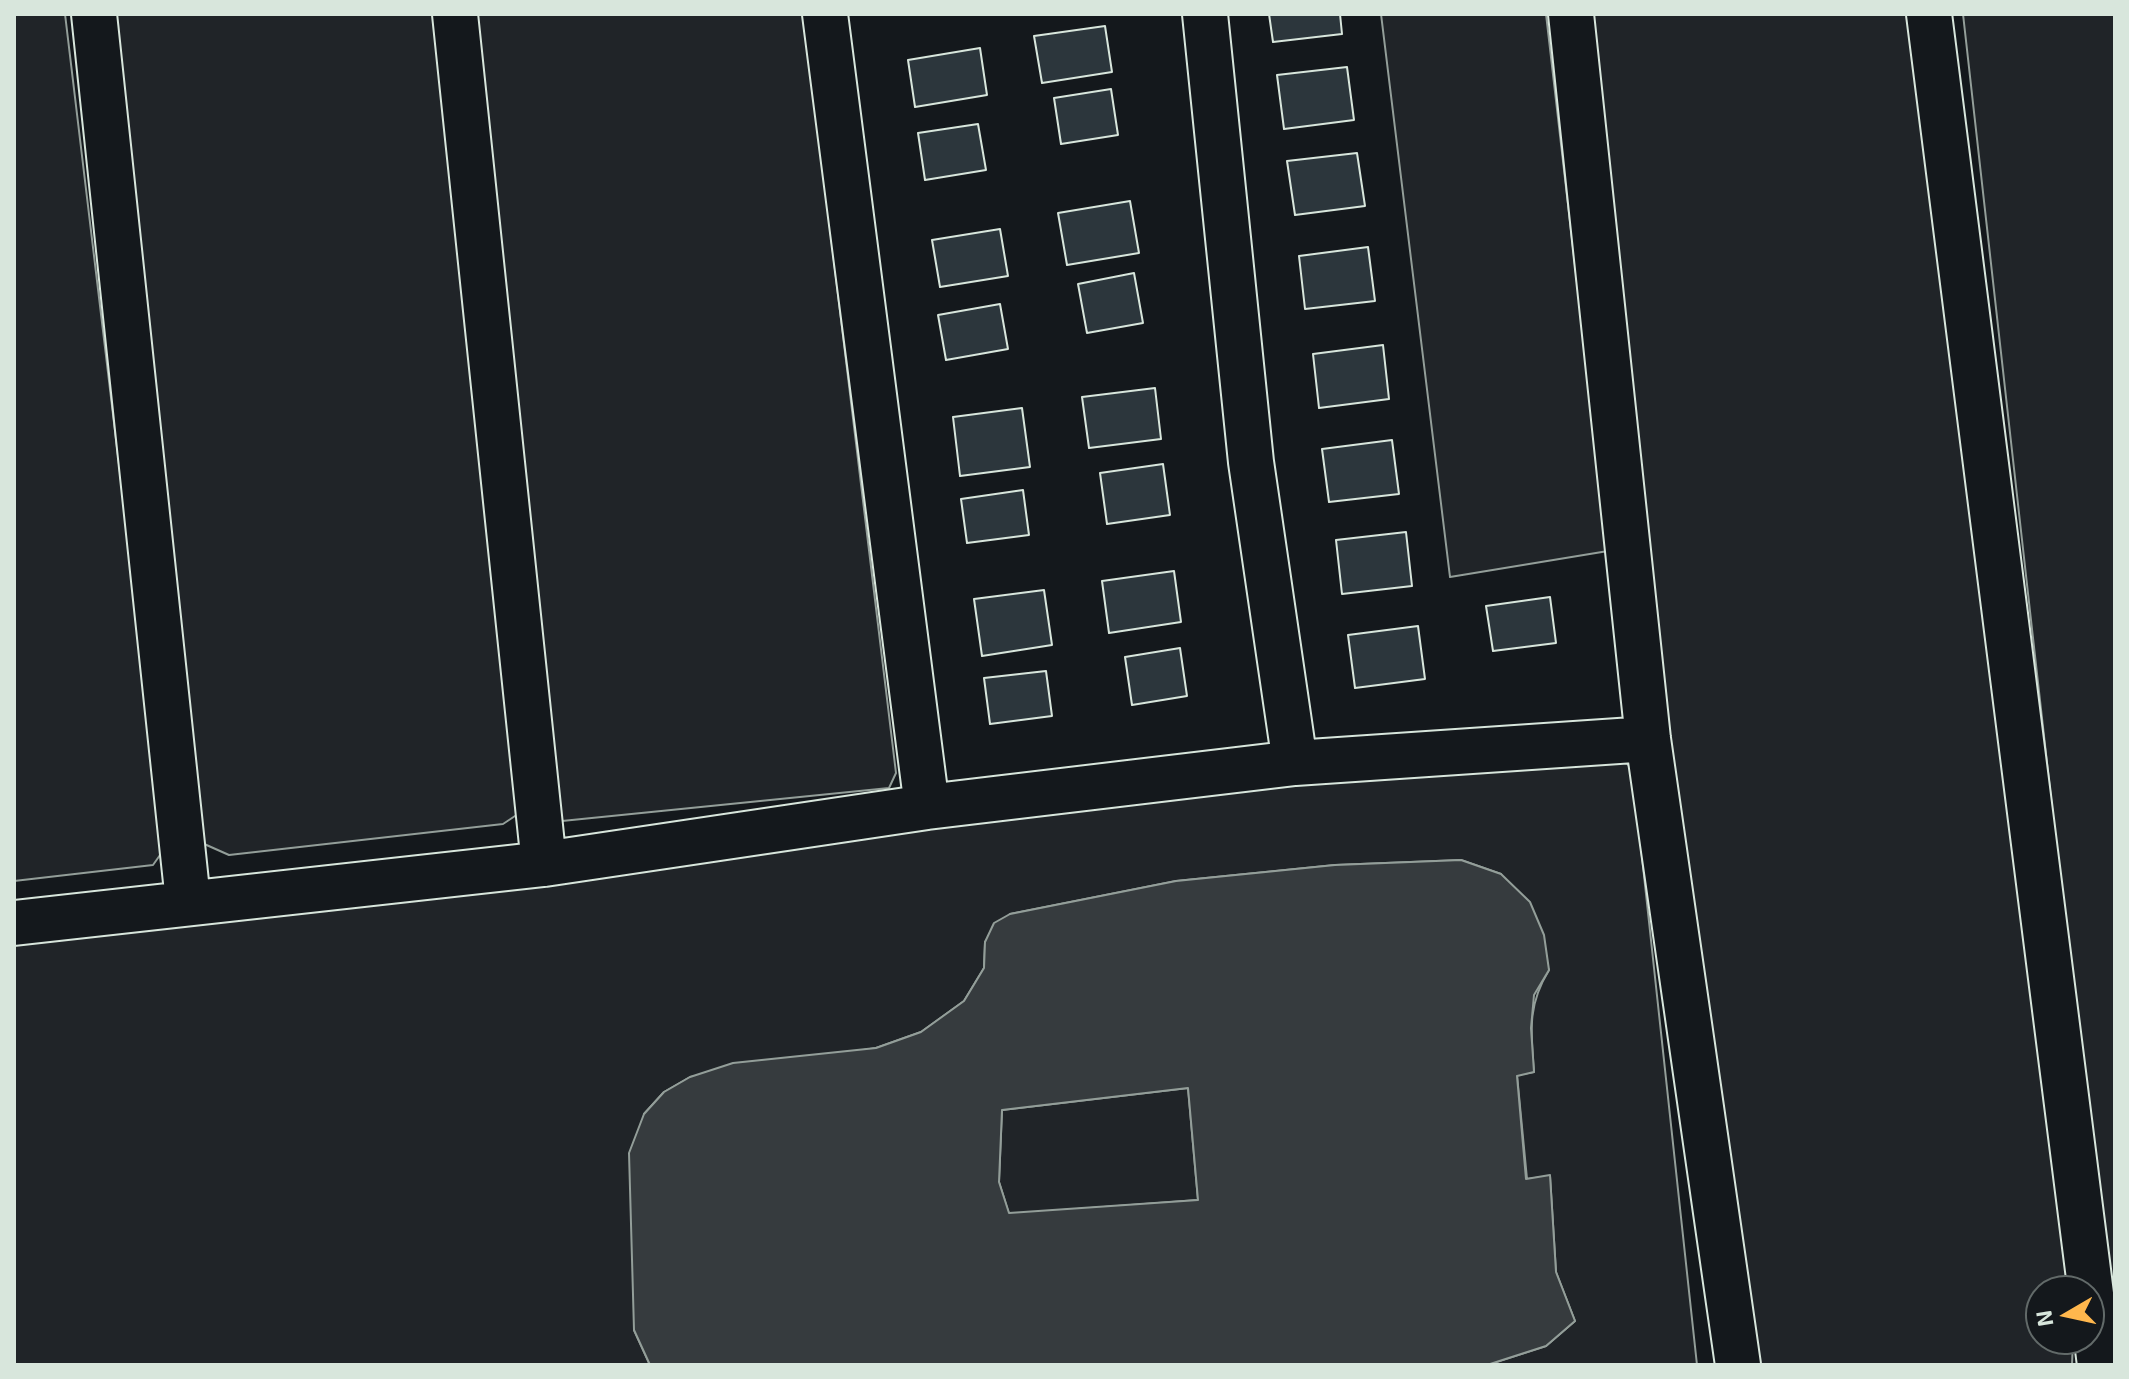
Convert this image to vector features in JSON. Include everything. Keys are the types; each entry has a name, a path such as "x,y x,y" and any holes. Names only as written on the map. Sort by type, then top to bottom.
{"street":[{"path":"94,14 188,901"},
{"path":"455,14 544,864"},
{"path":"825,14 927,807"},
{"path":"1205,14 1251,462 1295,763"},
{"path":"1571,14 1648,739 1738,1365"},
{"path":"1929,14 2100,1365"},
{"path":"14,923 188,901 544,864 927,807 1295,763 1648,739"}],"shaded area":[{"path":"14,14 65,14 165,848 153,865 14,881"},
{"path":"92,14 433,14 522,786 521,812 503,824 229,855 202,843"},
{"path":"461,14 804,14 896,773 889,788 562,821 551,800"},
{"path":"1381,14 1546,14 1608,551 1450,577"},
{"path":"1569,14 1924,14 2066,1275 2025,1275 2025,1355 2072,1355 2072,1365 1726,1365"},
{"path":"1963,14 2115,14 2115,1348"},
{"path":"1621,751 1633,774 1697,1365 1487,1365 1546,1346 1575,1321 1556,1272 1550,1176 1527,1179 1517,1075 1534,1072 1534,1007 1549,970 1501,874 1461,860 1335,865 1176,881 1010,914 985,942 984,968 964,1001 921,1032 876,1048 690,1077 664,1092 644,1114 634,1330 650,1365 14,1365 14,914"},
{"path":"1461,860 1501,874 1530,902 1544,935 1549,970 1534,995 1531,1028 1534,1072 1517,1076 1526,1179 1550,1175 1556,1272 1575,1321 1546,1346 1487,1365 650,1365 634,1330 629,1153 644,1114 664,1092 690,1077 733,1063 876,1048 921,1032 964,1001 984,968 985,942 994,923 1010,914 1176,881 1335,865","holes":["1188,1088 1198,1200 1009,1213 999,1182 1002,1110"]},
{"path":"1188,1088 1198,1200 1009,1214 999,1182 1002,1110"}],"building":[{"path":"1269,14 1340,14 1342,34 1273,42"},
{"path":"1105,26 1112,72 1042,83 1034,36"},
{"path":"980,48 987,95 915,107 908,60"},
{"path":"1347,67 1354,120 1284,129 1277,75"},
{"path":"1111,89 1118,135 1061,144 1054,98"},
{"path":"978,124 986,170 925,180 918,133"},
{"path":"1357,153 1365,206 1295,215 1287,161"},
{"path":"1130,201 1139,253 1067,265 1058,213"},
{"path":"1000,229 1008,276 940,287 932,240"},
{"path":"1368,247 1375,301 1305,309 1299,256"},
{"path":"1134,273 1143,323 1087,333 1078,284"},
{"path":"1000,304 1008,349 946,360 938,315"},
{"path":"1383,345 1389,399 1319,408 1313,354"},
{"path":"1155,388 1161,439 1089,448 1082,397"},
{"path":"1022,408 1030,467 960,476 953,417"},
{"path":"1392,440 1399,494 1329,502 1322,449"},
{"path":"1163,464 1170,515 1107,524 1100,473"},
{"path":"1023,490 1029,535 967,543 961,499"},
{"path":"1406,532 1412,586 1342,594 1336,540"},
{"path":"1174,571 1181,622 1109,633 1102,581"},
{"path":"1044,590 1052,645 982,656 974,599"},
{"path":"1550,597 1556,643 1493,651 1486,606"},
{"path":"1418,626 1425,679 1355,688 1348,635"},
{"path":"1180,648 1187,696 1132,705 1125,657"},
{"path":"1046,671 1052,716 990,724 984,678"}]}
